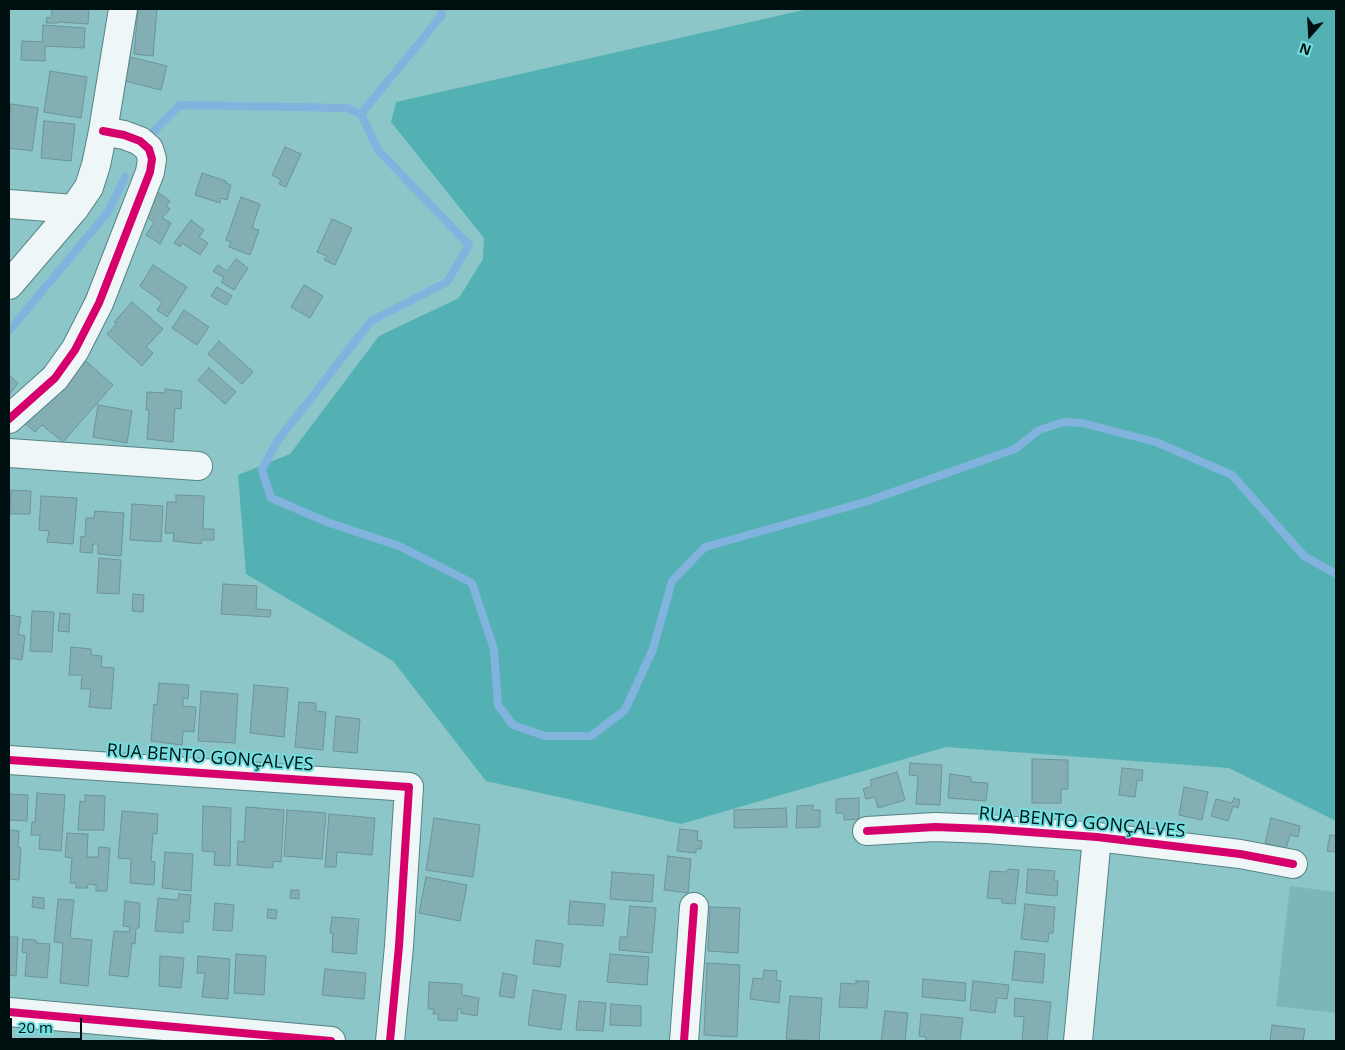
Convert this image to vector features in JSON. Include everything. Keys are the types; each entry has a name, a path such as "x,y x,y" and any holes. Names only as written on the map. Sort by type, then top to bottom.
{"street":[{"path":"9,285 74,209 89,188 103,132 122,9"},
{"path":"9,419 55,378 75,350 99,302 150,172 152,159 149,149 140,141 124,135 103,132"},
{"path":"9,204 74,209"},
{"path":"9,453 198,466"},
{"name":"RUA BENTO GONÇALVES","path":"9,760 409,787 399,946 390,1041"},
{"name":"RUA BENTO GONÇALVES","path":"867,831 935,827 1097,837 1230,852 1293,864"},
{"path":"1078,1041 1097,837"},
{"path":"684,1041 694,907"},
{"path":"9,1012 330,1041"}],"green space":[{"path":"1290,886 1336,892 1336,1013 1276,1006"}],"shaded area":[{"path":"808,9 1336,9 1336,821 1229,768 946,747 681,824 486,781 393,661 246,574 238,475 290,454 379,336 459,298 483,259 484,238 391,122 396,102"}],"building":[{"path":"52,9 89,9 88,24 46,23 47,17 51,18"},
{"path":"138,9 157,9 153,56 134,54"},
{"path":"43,25 85,28 84,48 45,46 45,61 21,60 22,41 42,42"},
{"path":"130,57 167,66 161,90 125,81"},
{"path":"50,71 87,77 81,118 44,112"},
{"path":"11,104 38,108 32,151 9,148"},
{"path":"44,121 75,124 71,161 41,158"},
{"path":"285,147 301,154 286,187 279,184 281,180 272,175"},
{"path":"202,173 226,181 226,183 231,185 227,200 221,198 220,203 195,195"},
{"path":"155,190 170,201 166,206 170,209 162,218 171,223 160,244 146,235 154,222 141,213"},
{"path":"241,197 260,204 252,228 259,230 250,255 229,247 231,242 226,240"},
{"path":"332,219 352,228 335,265 324,260 327,256 317,252"},
{"path":"191,220 204,230 199,237 208,243 200,255 182,243 180,247 174,243"},
{"path":"236,259 248,268 234,290 221,282 224,278 213,271 218,265 227,271"},
{"path":"153,265 187,287 167,317 157,310 162,302 140,286"},
{"path":"304,285 323,296 310,318 291,307"},
{"path":"217,287 232,296 226,305 211,296"},
{"path":"132,302 163,329 146,347 153,353 142,366 107,334 117,323 114,322"},
{"path":"184,310 209,327 197,345 172,328"},
{"path":"219,341 253,372 242,384 208,354"},
{"path":"79,355 113,385 63,442 42,425 35,432 22,421"},
{"path":"209,368 236,392 225,404 198,380"},
{"path":"9,375 18,383 9,395"},
{"path":"165,389 182,391 181,409 175,408 173,442 147,439 149,410 146,410 147,392 165,393"},
{"path":"98,405 132,411 127,443 93,437"},
{"path":"11,490 31,491 30,514 10,514"},
{"path":"176,495 204,496 203,529 214,529 214,540 202,540 201,544 173,541 174,533 165,533 167,502 176,502"},
{"path":"41,496 77,498 73,544 47,542 49,531 39,530"},
{"path":"132,504 163,506 161,542 130,540"},
{"path":"95,511 124,513 121,556 98,554 98,544 93,544 92,553 80,552 81,536 85,537 86,518 94,518"},
{"path":"99,558 121,560 119,594 97,593"},
{"path":"223,584 257,586 256,609 271,610 270,617 221,614"},
{"path":"133,594 144,595 143,612 132,611"},
{"path":"32,611 54,612 52,652 30,651"},
{"path":"60,613 70,614 69,632 58,631"},
{"path":"9,615 21,617 18,634 25,636 22,660 9,658"},
{"path":"71,647 91,649 91,655 102,656 101,667 114,668 111,709 89,707 91,689 81,689 82,675 69,675"},
{"path":"159,683 189,685 188,699 183,698 183,706 196,707 194,732 183,731 182,745 151,741 154,704 157,705"},
{"path":"254,685 288,688 284,737 250,733"},
{"path":"201,691 238,694 235,743 198,741"},
{"path":"299,702 316,703 316,711 326,712 323,750 295,747"},
{"path":"336,716 360,719 357,753 333,751"},
{"path":"1032,759 1068,760 1068,789 1061,789 1061,803 1032,803"},
{"path":"910,763 942,765 940,805 916,804 918,776 909,775"},
{"path":"1122,768 1143,770 1142,781 1137,780 1135,797 1119,795"},
{"path":"897,772 905,800 878,808 875,797 866,799 863,789 872,786 870,780"},
{"path":"950,774 971,777 971,782 988,783 986,801 948,798"},
{"path":"1184,787 1208,792 1202,820 1179,815"},
{"path":"37,793 65,795 61,851 39,849 40,835 31,835 32,822 35,822"},
{"path":"9,794 28,795 27,821 9,820"},
{"path":"85,795 105,796 104,830 78,830 80,801 85,802"},
{"path":"859,798 859,819 844,820 844,813 836,813 836,799"},
{"path":"1234,798 1240,800 1238,808 1233,806 1228,821 1211,816 1216,799 1232,803"},
{"path":"813,805 813,810 820,810 820,827 796,828 797,806"},
{"path":"203,806 231,808 230,866 214,865 215,852 202,851"},
{"path":"246,807 284,810 281,862 273,861 273,868 237,865 238,841 244,842"},
{"path":"786,808 787,827 734,828 734,810"},
{"path":"287,810 326,813 322,859 284,856"},
{"path":"122,811 158,814 157,834 153,833 151,861 155,862 154,885 130,883 131,859 118,858"},
{"path":"329,814 375,818 372,855 337,852 336,867 325,867"},
{"path":"434,818 480,825 473,877 426,870"},
{"path":"1271,818 1300,826 1298,837 1290,835 1286,849 1265,843"},
{"path":"680,829 698,831 697,840 702,841 701,849 696,849 696,853 677,851"},
{"path":"9,830 19,831 18,847 21,848 19,880 9,879"},
{"path":"67,833 88,834 87,857 98,857 99,847 110,848 107,891 96,891 96,885 88,884 87,888 76,888 76,883 70,883 72,858 65,857"},
{"path":"1330,835 1336,836 1336,852 1327,851"},
{"path":"165,852 193,854 191,891 162,888"},
{"path":"668,856 691,859 688,893 664,890"},
{"path":"1009,869 1019,870 1015,904 1002,903 1002,899 987,898 990,871 1005,872"},
{"path":"1028,869 1055,871 1054,880 1058,881 1057,896 1026,893"},
{"path":"612,872 654,875 652,902 610,899"},
{"path":"426,877 467,885 460,921 419,913"},
{"path":"291,890 299,890 299,899 290,898"},
{"path":"179,894 191,895 189,922 183,921 183,933 155,931 158,898 178,900"},
{"path":"33,897 44,898 44,909 32,907"},
{"path":"58,899 74,900 70,938 92,940 88,986 60,983 63,943 54,942"},
{"path":"125,901 140,903 139,928 136,928 135,944 132,943 128,977 109,975 114,931 129,932 130,927 123,926"},
{"path":"570,901 605,904 603,926 568,924"},
{"path":"215,903 234,905 232,931 213,930"},
{"path":"1025,904 1055,907 1053,933 1049,933 1048,942 1021,939"},
{"path":"630,906 656,908 652,953 619,950 620,937 627,937"},
{"path":"710,907 740,908 738,953 708,951"},
{"path":"268,909 277,910 276,919 267,918"},
{"path":"332,917 359,919 356,954 332,952 333,933 330,933"},
{"path":"9,937 18,937 16,976 9,975"},
{"path":"23,939 36,940 36,943 50,944 47,978 25,976 27,953 22,952"},
{"path":"536,940 563,944 560,967 533,964"},
{"path":"1015,951 1045,954 1043,983 1012,980"},
{"path":"236,954 266,956 264,995 234,993"},
{"path":"610,954 649,957 647,985 607,982"},
{"path":"160,956 184,958 181,988 159,986"},
{"path":"198,956 230,959 228,999 202,997 205,973 197,973"},
{"path":"707,963 740,965 737,1037 704,1035"},
{"path":"325,969 366,973 364,999 322,995"},
{"path":"764,970 777,971 776,980 781,981 779,1003 750,999 753,978 763,979"},
{"path":"503,973 517,976 514,998 499,996"},
{"path":"923,979 966,983 965,1001 922,997"},
{"path":"856,981 869,981 867,1008 839,1007 841,983 856,984"},
{"path":"973,981 1009,985 1007,999 997,998 995,1013 970,1010"},
{"path":"429,982 462,984 462,995 479,998 477,1016 461,1013 461,1009 458,1008 457,1021 438,1020 438,1014 433,1014 434,1009 428,1009"},
{"path":"533,990 566,995 561,1030 528,1025"},
{"path":"790,996 822,998 819,1041 786,1039"},
{"path":"1015,998 1051,1002 1047,1041 1022,1041 1024,1017 1014,1016"},
{"path":"579,1001 606,1003 603,1031 576,1030"},
{"path":"611,1004 641,1006 641,1026 610,1025"},
{"path":"885,1011 908,1013 905,1041 881,1041"},
{"path":"921,1014 963,1018 960,1041 926,1041 926,1037 919,1036"},
{"path":"1272,1025 1305,1029 1303,1041 1270,1041"}],"waterway":[{"path":"441,9 442,15 361,114 378,150 469,245 447,282 371,321 276,443 262,470 271,498 327,522 399,546 472,583 494,649 498,705 513,725 545,736 591,736 625,710 653,649 672,581 705,547 865,502 1015,449 1039,430 1064,422 1082,423 1156,442 1232,475 1304,556 1336,574"},
{"path":"150,135 180,105 347,108 361,114"},
{"path":"9,331 108,212 125,177"}],"cycle path":[{"path":"9,419 55,378 75,350 99,303 150,172 152,159 149,149 140,141 124,135 103,131"},
{"path":"9,760 409,787 399,946 390,1041"},
{"path":"867,831 935,827 1097,837 1240,854 1293,864"},
{"path":"684,1041 694,907"},
{"path":"9,1012 331,1041"}]}
